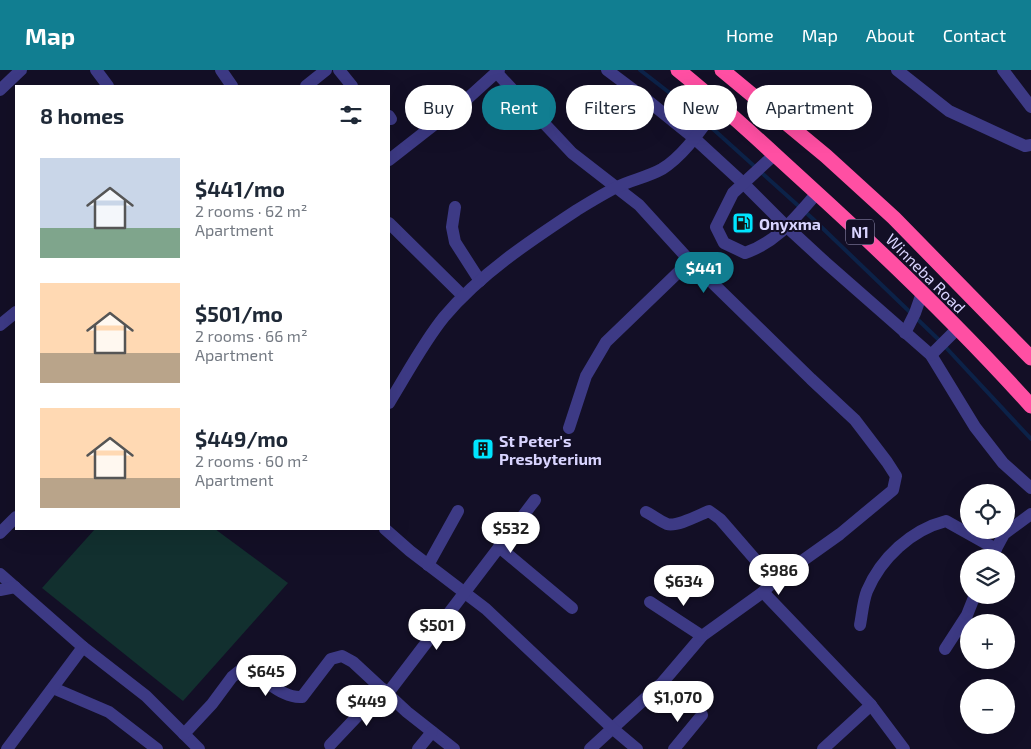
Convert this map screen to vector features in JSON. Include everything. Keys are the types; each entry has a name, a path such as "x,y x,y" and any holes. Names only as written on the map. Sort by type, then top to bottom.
{"highway":[{"name":"Winneba Road","path":"678,70 697,85"},
{"name":"Winneba Road","path":"722,70 826,156 894,218 1030,356"},
{"name":"Winneba Road","path":"737,119 867,239 1031,406"}],"street":[{"path":"0,90 21,70"},
{"path":"96,70 107,85"},
{"path":"221,70 231,85"},
{"path":"307,85 326,70"},
{"path":"339,70 351,85"},
{"path":"607,70 648,100 694,138 787,227 931,356 975,427 1003,463 1031,488"},
{"path":"897,70 948,111 1025,146 1031,145"},
{"path":"1003,70 1031,107"},
{"path":"390,159 498,71 572,153 639,205 690,261 810,380 855,420 896,476 894,490 840,534 702,636 662,683 590,749"},
{"path":"390,401 434,330 463,296 480,281 555,225 617,187 664,168 700,130"},
{"path":"775,154 733,193 716,227 724,243 745,253 762,247 787,227 817,193"},
{"path":"455,207 452,227 455,242 480,281"},
{"path":"390,224 463,296"},
{"path":"569,428 586,376 606,342 690,261"},
{"path":"905,333 922,293"},
{"path":"0,325 15,313"},
{"path":"931,356 957,329"},
{"path":"330,745 385,691 465,592 535,500"},
{"path":"428,565 458,511"},
{"path":"646,512 668,525 682,523 695,516 709,512 720,519 774,581"},
{"path":"995,549 1004,534 1031,514"},
{"path":"0,534 15,519"},
{"path":"860,625 867,592 880,569 903,542 918,532 933,525 946,522 987,549"},
{"path":"386,530 499,621 612,728 637,749"},
{"path":"499,547 572,608"},
{"path":"0,574 83,647 146,696 199,749"},
{"path":"0,590 15,587"},
{"path":"763,592 871,705 904,749"},
{"path":"650,602 702,636"},
{"path":"945,649 967,615 971,604"},
{"path":"7,749 83,647"},
{"path":"184,734 212,704 232,677 242,669 252,672 292,698 302,697 331,659 342,656 353,662 454,749"},
{"path":"53,688 109,712 157,749"},
{"path":"823,749 871,705"},
{"path":"674,749 702,715"},
{"path":"418,749 432,732"}],"green space":[{"path":"94,530 216,530 288,583 183,701 42,588"}],"waterway":[{"path":"640,70 693,111 813,219 938,339 1031,439"}],"place":[{"name":"Onyxma","path":"743,223"},
{"name":"St Peter's Presbyterium","path":"483,449"}]}
